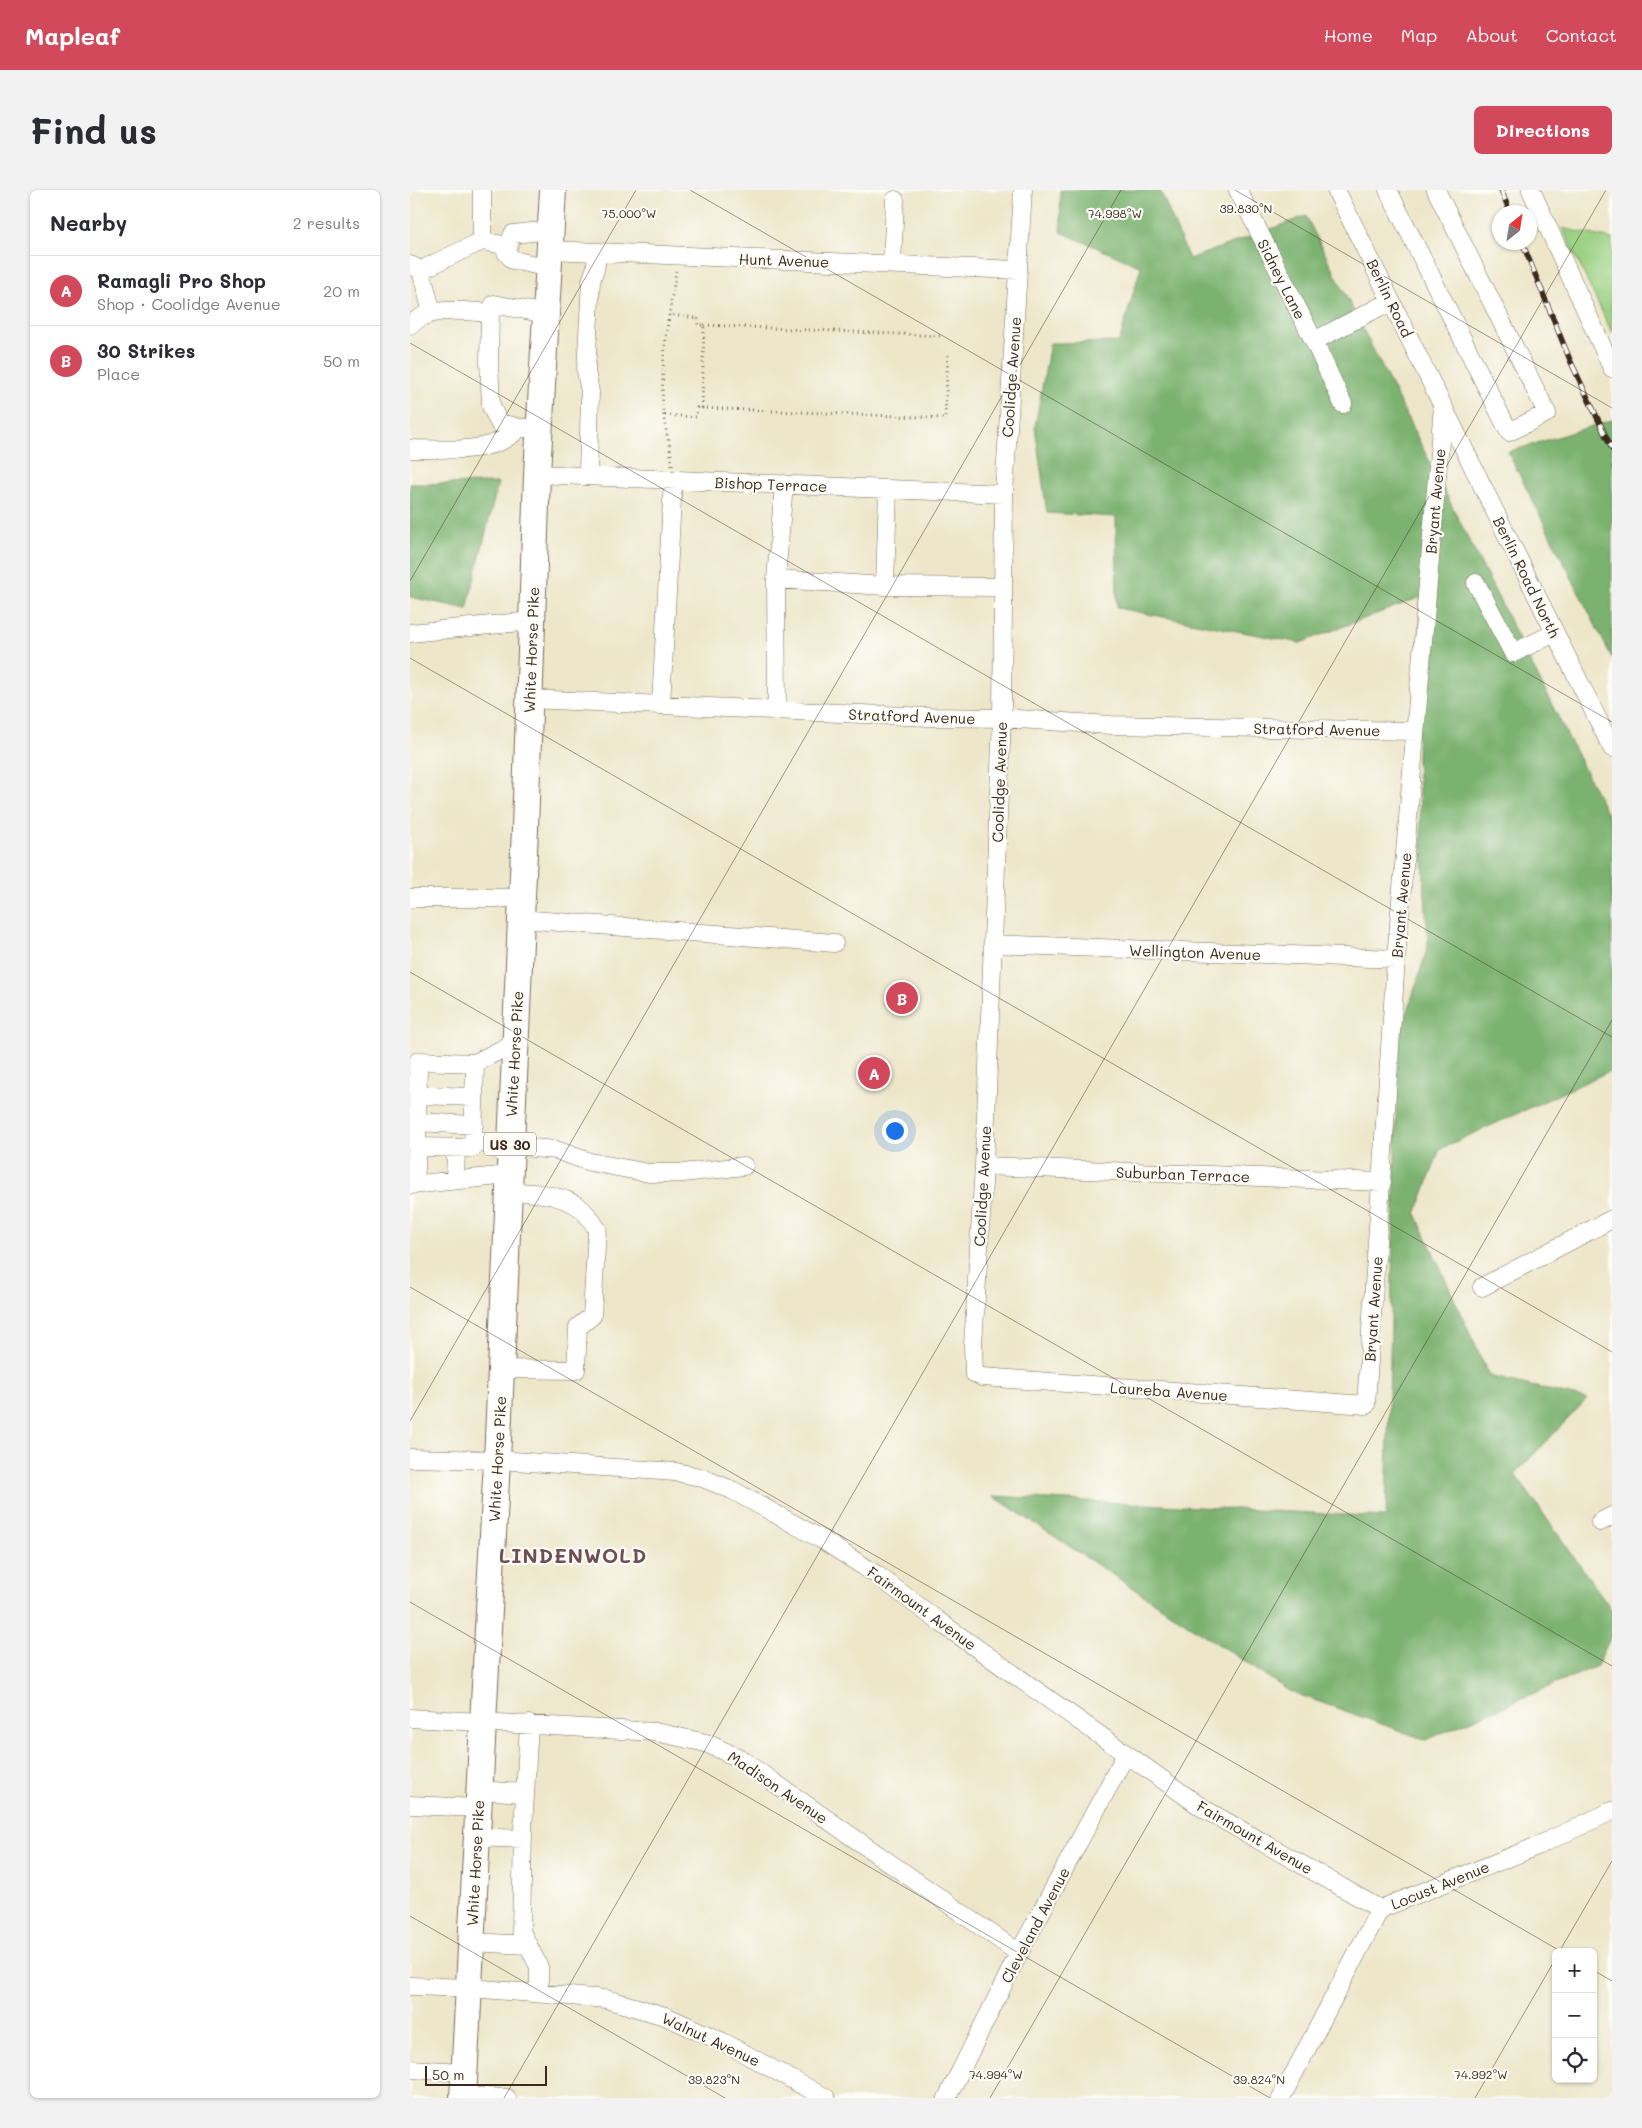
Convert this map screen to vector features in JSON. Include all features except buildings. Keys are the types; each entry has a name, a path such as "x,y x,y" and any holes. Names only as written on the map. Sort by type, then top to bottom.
{"highway":[{"name":"White Horse Pike","path":"464,2089 497,1460 529,699 537,474 530,428 546,314 553,190"}],"street":[{"path":"482,190 482,241"},
{"name":"Coolidge Avenue","path":"974,1373 972,1344 984,1166 1002,718 1004,494 1023,190"},
{"name":"Sidney Lane","path":"1238,190 1314,341 1343,404"},
{"name":"Berlin Road","path":"1336,190 1443,406"},
{"path":"1388,190 1509,432 1547,413 1436,190"},
{"path":"1531,190 1612,368"},
{"path":"892,264 895,200"},
{"path":"513,234 550,249 513,260 506,252 513,234"},
{"path":"432,313 415,267 482,241 508,246"},
{"name":"Hunt Avenue","path":"550,249 1018,270"},
{"path":"588,476 590,392 586,371 590,294 598,252"},
{"path":"1314,341 1391,301"},
{"path":"530,428 499,423 491,406 489,362 490,313 494,304 546,314"},
{"path":"410,325 419,317 451,310 490,313"},
{"name":"Berlin Road North","path":"1443,406 1612,748"},
{"name":"Bryant Avenue","path":"1366,1404 1396,959 1443,406"},
{"path":"410,449 470,448 491,444 530,428"},
{"name":"Bishop Terrace","path":"537,474 1004,494"},
{"path":"660,705 673,480"},
{"path":"777,710 776,578 784,484"},
{"path":"885,586 888,489"},
{"path":"776,578 885,586 1002,586"},
{"path":"1476,583 1513,653 1555,633"},
{"path":"410,634 532,621"},
{"name":"Stratford Avenue","path":"529,699 928,717 1002,718 1112,725 1415,731"},
{"path":"410,898 521,898 520,919 834,942"},
{"name":"Wellington Avenue","path":"993,944 1396,959"},
{"path":"514,1043 475,1063 418,1061 417,1147 412,1184 455,1180 509,1167 556,1150 590,1162 649,1173 683,1174 744,1166"},
{"path":"417,1147 474,1148 475,1063"},
{"path":"418,1095 474,1097"},
{"path":"417,1122 474,1133 509,1167 552,1197 579,1208 597,1229 592,1316 578,1327 576,1370 501,1369"},
{"path":"455,1180 456,1148"},
{"name":"Suburban Terrace","path":"984,1166 1382,1182"},
{"path":"1482,1287 1612,1219"},
{"name":"Laureba Avenue","path":"974,1373 982,1378 1366,1404"},
{"name":"Fairmount Avenue","path":"410,1458 497,1460 676,1472 700,1477 732,1490 821,1539 877,1575 937,1620 1204,1809 1380,1909"},
{"name":"Madison Avenue","path":"410,1718 656,1732 706,1743 739,1758 1019,1953"},
{"path":"530,1724 525,1793 521,1931 539,1967 539,1994"},
{"name":"Cleveland Avenue","path":"947,2098 1019,1953 1126,1754"},
{"path":"410,1805 525,1793"},
{"name":"Locust Avenue","path":"1281,2098 1380,1909 1535,1848 1612,1811"},
{"path":"476,1838 523,1839"},
{"path":"471,1942 528,1945"},
{"name":"Walnut Avenue","path":"410,1986 470,1988 606,1999 665,2016 723,2042 826,2098"},
{"path":"410,2069 464,2089 507,2098"}],"path":[{"path":"673,480 671,449 663,393 666,336 678,256"},
{"path":"669,315 698,318 698,325 704,326 941,336"},
{"path":"702,408 704,326"},
{"path":"665,415 696,417 697,408 702,408 945,418 948,353"}],"green space":[{"path":"1060,190 1160,190 1189,259 1306,216 1612,824 1612,1070 1440,1149 1416,1214 1489,1376 1587,1399 1515,1474 1612,1610 1612,1634 1597,1666 1426,1740 1289,1691 993,1496 1386,1517 1398,1043 1428,946 1417,761 1421,597 1300,643 1117,608 1116,517 1047,513 1035,427 1050,343 1119,342 1141,267 1061,232"},
{"path":"1562,228 1612,239 1612,333"},
{"path":"1612,420 1612,658 1508,452"},
{"path":"498,483 467,609 410,597 410,484"}],"railway":[{"path":"1501,190 1507,205"},
{"path":"1525,250 1570,360 1612,449"}],"place":[{"name":"30 Strikes","path":"902,998"},
{"name":"Ramagli Pro Shop","path":"874,1073"}],"district":[{"name":"LINDENWOLD","path":"573,1555"}]}
